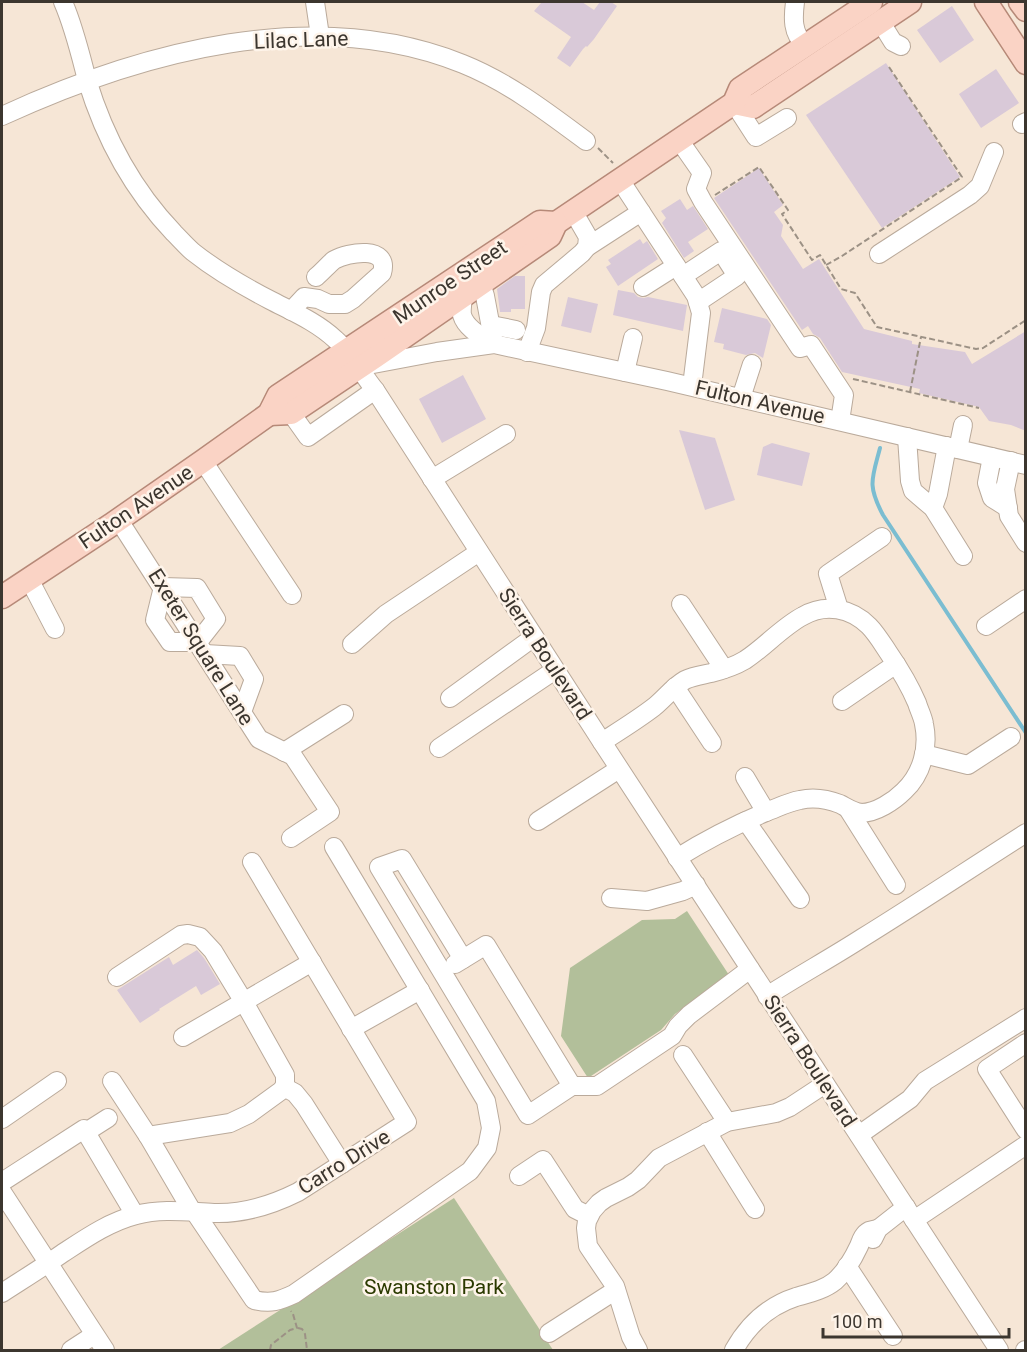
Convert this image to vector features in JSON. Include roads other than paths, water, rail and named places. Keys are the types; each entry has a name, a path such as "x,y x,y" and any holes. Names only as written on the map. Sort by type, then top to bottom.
{"main road":[{"name":"Munroe Street","path":"352,359 376,356 550,236 565,217 734,104 740,89 805,45 875,11 910,2"},
{"path":"986,2 1026,63"},
{"path":"1020,2 1026,10"},
{"name":"Munroe Street","path":"734,104 753,107 875,11"},
{"name":"Munroe Street","path":"352,359 540,222 565,217"},
{"name":"Fulton Avenue","path":"291,413 352,359"},
{"name":"Fulton Avenue","path":"2,597 203,461 268,414 278,396 352,359"},
{"path":"268,414 291,413"}],"street":[{"name":"Sierra Boulevard","path":"63,2 97,109 119,157 148,202 192,251 243,286 312,322 336,340 375,390 619,769 999,1350"},
{"path":"315,2 320,36"},
{"path":"795,2 794,27 799,40 805,45"},
{"path":"875,11 893,42 902,46"},
{"name":"Lilac Lane","path":"2,116 88,80 175,55 260,40 337,36 405,45 464,64 521,94 586,141"},
{"path":"734,104 756,137 787,118"},
{"path":"679,140 702,173 696,189 703,202 800,348 811,345 844,395 840,421"},
{"path":"879,254 970,195 980,186 994,152"},
{"path":"620,180 698,302 701,313 692,386"},
{"path":"527,352 536,328 544,285 587,247 641,212"},
{"path":"565,217 588,237 587,247"},
{"path":"643,287 721,251 737,276 698,302"},
{"path":"291,311 310,286"},
{"path":"472,289 491,325 495,345"},
{"name":"Fulton Avenue","path":"472,289 462,315 466,324 495,345"},
{"path":"491,325 516,330"},
{"path":"625,372 633,338"},
{"name":"Fulton Avenue","path":"352,359 495,345 692,386 1018,463"},
{"path":"741,398 752,364"},
{"path":"291,413 308,436 375,390"},
{"path":"933,508 953,447 963,425"},
{"path":"432,479 506,434"},
{"path":"907,437 910,481 914,491 933,508 963,556"},
{"path":"992,457 987,483 992,498 1008,508"},
{"path":"203,461 292,595"},
{"path":"1018,463 1005,489 1009,516 1026,543"},
{"name":"Exeter Square Lane","path":"118,519 259,739 293,756 330,812 291,838"},
{"path":"839,609 828,574 882,537"},
{"path":"352,644 386,614 479,552"},
{"path":"29,579 55,629"},
{"path":"163,588 197,588 216,619 202,648 240,656 254,679 242,712"},
{"path":"986,626 1026,599"},
{"path":"681,604 724,669"},
{"path":"602,742 657,705 686,679 724,669 742,661 812,611 828,608 839,609 861,618 871,627 896,664 914,696 924,722 926,738 920,769 905,790 891,801 869,812 861,813 829,800 816,798 790,802 730,827 677,858"},
{"path":"450,698 534,637"},
{"path":"842,701 896,664"},
{"path":"439,748 555,670"},
{"path":"675,687 712,743"},
{"path":"284,752 344,714"},
{"path":"924,754 968,765 1011,737"},
{"path":"538,821 619,769"},
{"path":"745,777 766,812"},
{"path":"848,809 896,885"},
{"path":"746,821 800,898"},
{"path":"767,996 872,933 1026,833"},
{"path":"112,1082 193,1211 255,1300 267,1303 294,1294 470,1171 487,1148 491,1128 486,1101 334,847"},
{"path":"463,958 402,859 379,867 528,1115 572,1086 597,1086 672,1036 688,1015 750,969"},
{"name":"Carro Drive","path":"2,1293 95,1232 135,1215 166,1210 216,1213 267,1206 298,1192 407,1122 252,862"},
{"path":"611,898 646,901 696,885"},
{"path":"117,977 173,939 181,935 195,935 206,942 213,951 283,1070 286,1080 284,1087 277,1095 249,1114 230,1123 148,1136"},
{"path":"441,971 486,945 572,1086"},
{"path":"183,1037 312,962"},
{"path":"351,1029 420,990"},
{"path":"859,1135 910,1099 925,1081 1026,1018"},
{"path":"1026,1043 987,1069 1026,1130"},
{"path":"683,1055 727,1122"},
{"path":"2,1119 57,1081"},
{"path":"638,1350 631,1337 616,1290 588,1246 586,1228 592,1211 606,1198 628,1188 659,1158 727,1122 776,1113 790,1107 825,1084"},
{"path":"284,1087 295,1093 304,1104 342,1164"},
{"path":"2,1182 84,1130 86,1132 108,1118"},
{"path":"86,1132 135,1215"},
{"path":"707,1132 755,1209"},
{"path":"734,1350 751,1325 765,1312 833,1282 844,1271 867,1232 910,1213 1026,1145"},
{"path":"519,1176 543,1160 576,1209 589,1216"},
{"path":"2,1192 105,1350"},
{"path":"847,1266 893,1336"},
{"path":"549,1333 616,1290"},
{"path":"71,1350 94,1335"}],"waterway":[{"path":"880,448 872,482 883,515 1026,733"}],"park label":[{"name":"Swanston Park","path":"434,1287"}]}
